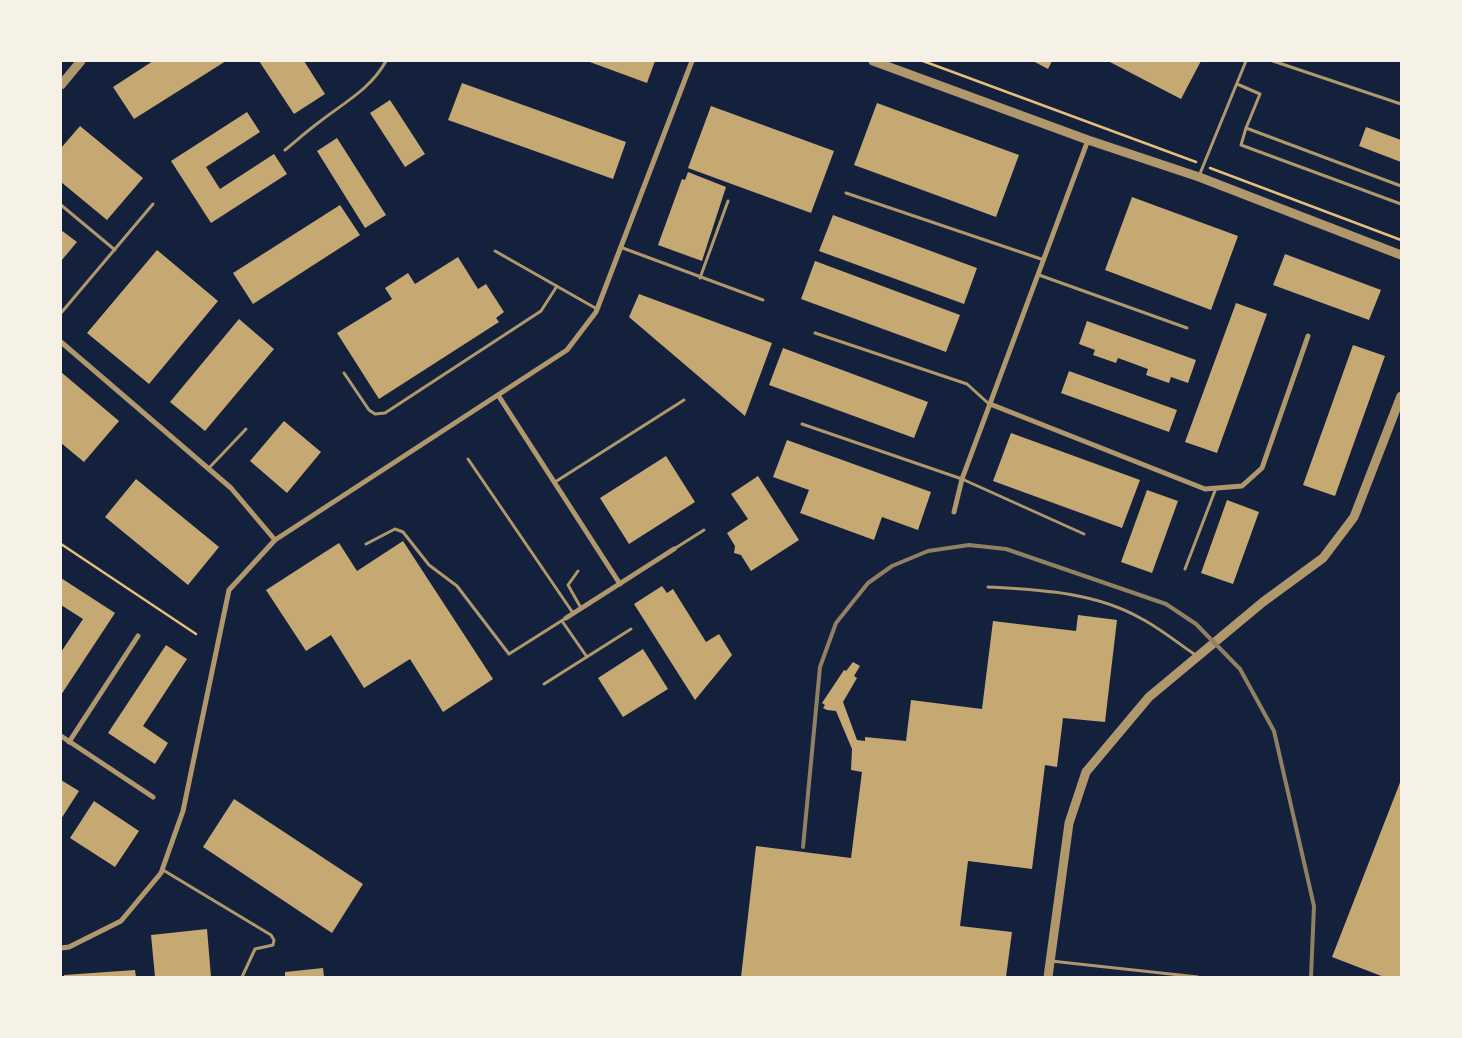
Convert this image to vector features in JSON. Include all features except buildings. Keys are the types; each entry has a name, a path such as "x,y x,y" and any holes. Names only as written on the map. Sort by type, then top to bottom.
{"street":[{"path":"61,85 81,61"},
{"path":"61,948 69,947 121,921 162,870 183,811 229,590 275,540 567,350 597,309 692,61"},
{"path":"873,61 1088,140 1199,177 1401,255"},
{"path":"954,512 962,479 1088,140"},
{"path":"990,404 1205,488 1242,486 1262,468 1308,336"},
{"path":"61,342 231,488 275,540"},
{"path":"498,395 620,584"},
{"path":"1048,977 1069,823 1086,772 1149,698 1263,602 1323,558 1354,517 1401,396"},
{"path":"564,620 674,549"},
{"path":"69,742 138,636"},
{"path":"61,736 153,797"}],"lane":[{"path":"285,150 357,96 380,73 386,61"},
{"path":"1199,177 1246,61"},
{"path":"1273,61 1401,104"},
{"path":"1237,84 1260,94 1240,145 1401,204"},
{"path":"1246,128 1401,186"},
{"path":"846,193 1044,260"},
{"path":"700,278 728,201"},
{"path":"61,313 153,204"},
{"path":"61,205 115,250"},
{"path":"620,246 700,278 763,300"},
{"path":"495,251 597,309"},
{"path":"1039,275 1187,328"},
{"path":"344,373 369,410 375,414 385,414 542,311 557,286"},
{"path":"815,333 967,384 990,404"},
{"path":"555,482 684,400"},
{"path":"802,424 962,479 1084,534"},
{"path":"209,468 246,429"},
{"path":"468,460 573,614"},
{"path":"1185,569 1216,488"},
{"path":"366,544 395,529 403,532 429,565 456,586 508,654 564,620 586,657"},
{"path":"674,549 704,530"},
{"path":"578,571 568,584 582,608"},
{"path":"988,586 1065,592 1122,609 1143,619 1197,656"},
{"path":"544,684 631,629"},
{"path":"162,870 271,935 274,940 273,945 255,949 242,977"},
{"path":"1050,960 1198,977"}],"path":[{"path":"923,61 1401,240"},
{"path":"61,544 196,634"}],"railway":[{"path":"803,847 820,667 836,623 868,583 892,566 928,551 969,545 1006,549 1166,604 1196,624 1240,669 1274,731 1314,906 1311,977"}]}
